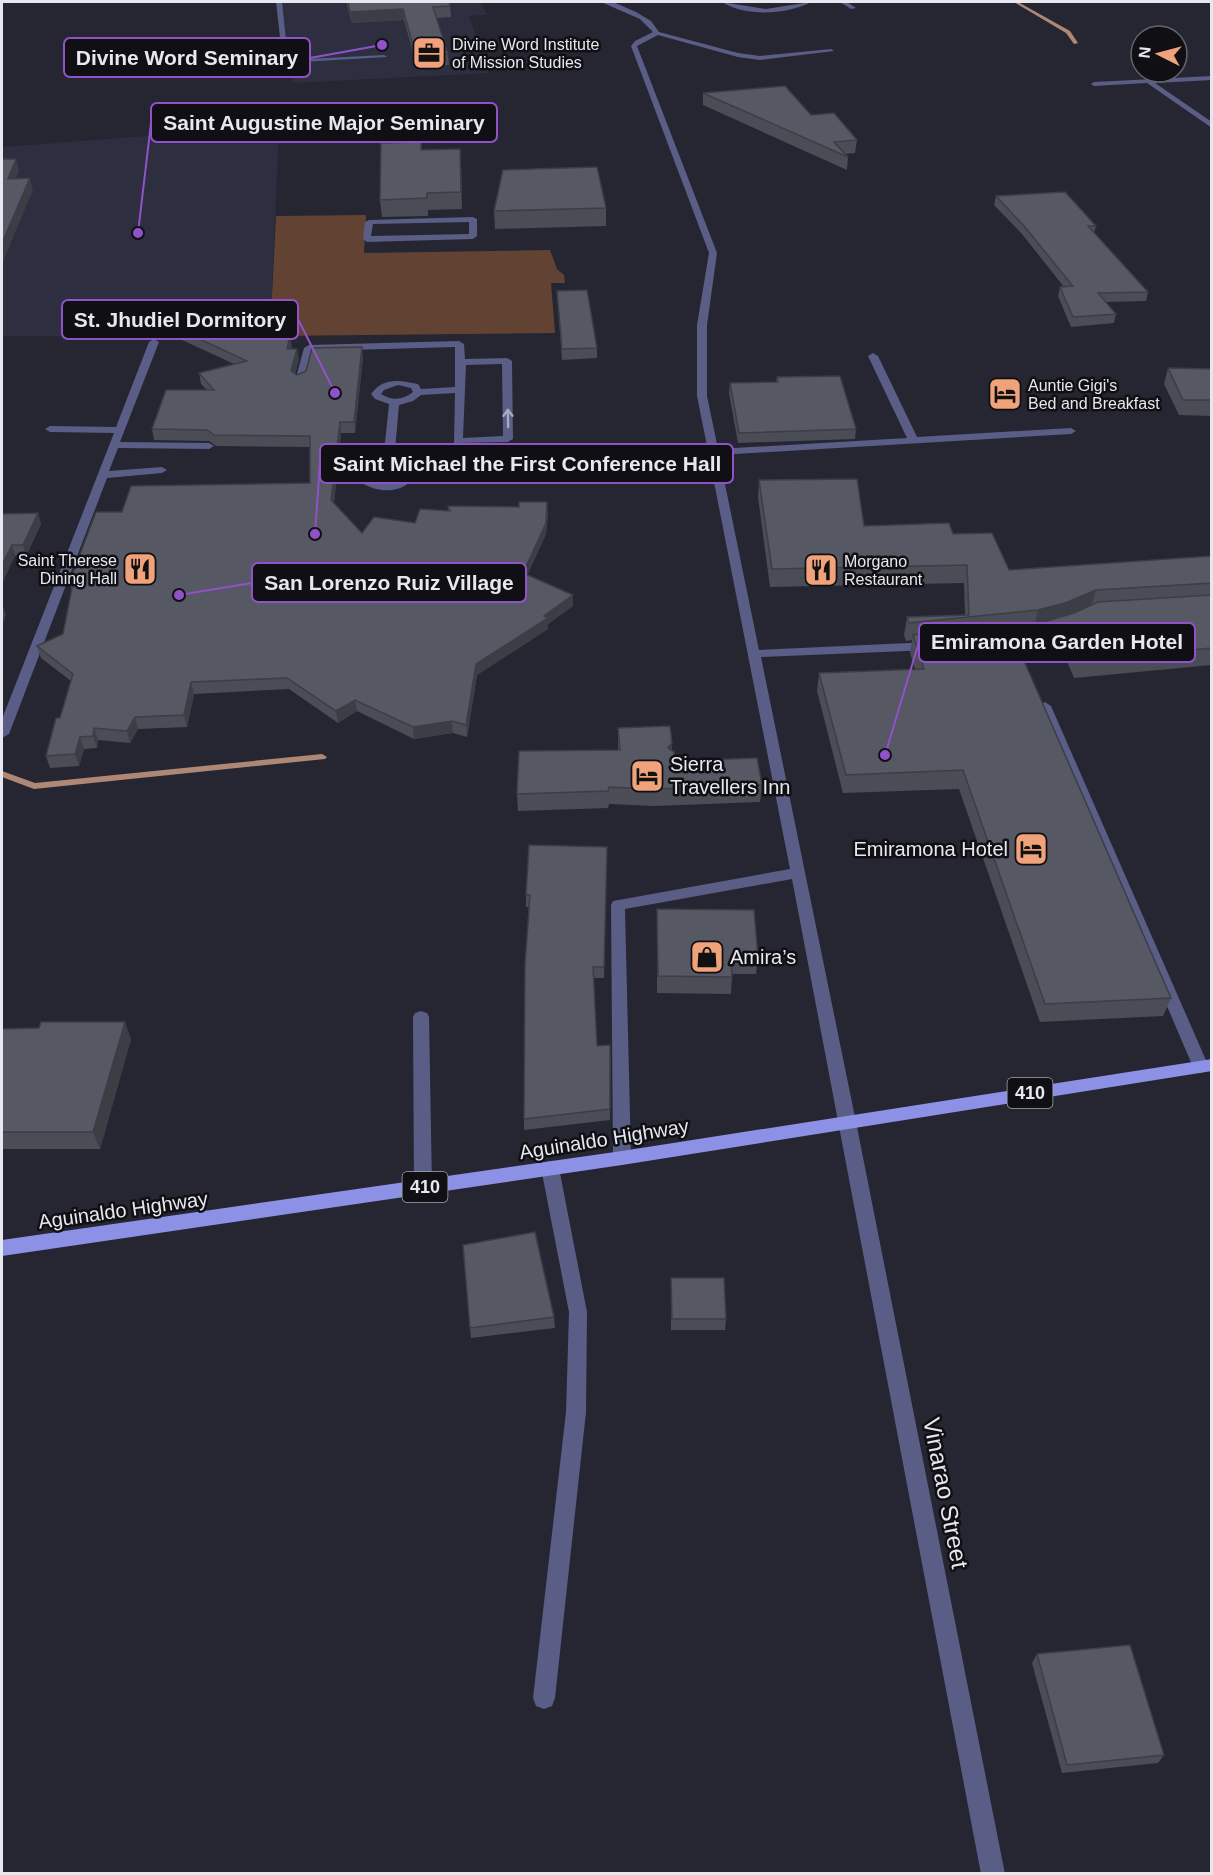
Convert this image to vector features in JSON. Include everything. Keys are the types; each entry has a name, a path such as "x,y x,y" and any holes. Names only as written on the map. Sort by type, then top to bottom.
{"main road":[{"name":"Aguinaldo Highway","path":"2,1248 622,1158 1206,1066"}],"street":[{"path":"279,2 285,62 384,57"},
{"path":"604,2 615,4 634,13 655,27 657,33 738,55 760,58 831,51"},
{"path":"725,2 745,10 763,11 808,2"},
{"path":"843,2 853,8"},
{"name":"Vinarao Street","path":"657,33 637,42 634,46 713,253 702,325 702,396 754,654 770,759 797,873 848,1122 993,1874"},
{"path":"1189,79 1212,78"},
{"path":"1094,84 1129,82"},
{"path":"1152,84 1212,126"},
{"path":"1194,113 1212,113"},
{"path":"473,219 473,236 367,239 369,222 473,219"},
{"path":"2,733 154,342"},
{"path":"300,381 309,348 459,344 461,362 458,441 508,439 507,361 461,362"},
{"path":"873,356 914,441"},
{"path":"418,392 418,389 410,384 397,382 385,385 377,391 378,397 382,400 394,402 408,401 418,392 459,390"},
{"path":"388,464 394,402"},
{"path":"50,429 120,430"},
{"path":"713,452 1071,432"},
{"path":"114,445 209,446"},
{"path":"388,464 406,468 410,475 405,483 391,487 376,486 364,478 369,470 388,464"},
{"path":"101,475 162,470"},
{"path":"410,475 716,474"},
{"path":"754,654 944,645"},
{"path":"1045,706 1206,1066"},
{"path":"622,1158 618,905 797,873"},
{"path":"421,1017 423,1188"},
{"path":"544,1698 576,1412 578,1312 550,1168"}],"shaded area":[{"path":"277,2 481,2 487,15 469,16 489,73 293,83"},
{"path":"279,126 270,336 2,336 2,147"},
{"path":"366,215 364,253 550,250 557,269 564,275 565,283 551,283 555,333 270,336 276,216"}],"building":[{"path":"348,2 449,2 450,6 433,7 448,54 416,56 403,9 350,12"},
{"path":"785,86 811,115 834,113 857,140 834,142 848,157 703,93"},
{"path":"421,142 421,150 460,149 461,192 427,193 427,198 380,200 381,143"},
{"path":"2,159 16,159 8,179 30,178 2,243"},
{"path":"597,167 606,208 494,211 503,170"},
{"path":"1065,192 1096,226 1088,226 1148,292 1098,293 1116,314 1073,317 1060,287 1073,286 996,196"},
{"path":"587,290 597,348 562,349 557,291"},
{"path":"267,325 267,337 290,336 287,349 297,349 291,371 297,375 306,371 312,348 362,347 354,422 340,422 331,500 362,533 374,517 415,523 420,509 450,511 448,506 519,507 519,502 547,502 546,523 523,573 573,595 544,616 548,618 476,664 466,725 452,721 413,727 355,700 336,711 287,678 191,682 184,715 135,717 127,731 94,728 93,736 80,737 75,754 46,756 56,718 60,718 73,674 37,646 63,634 73,583 69,583 96,512 122,512 131,486 310,483 310,436 214,435 207,430 152,429 166,390 214,390 199,373 247,361 180,330"},
{"path":"1168,368 1212,369 1212,400 1183,400"},
{"path":"840,376 856,429 739,433 730,383 778,382 777,377"},
{"path":"857,479 864,526 949,523 953,534 992,533 1009,570 1212,556 1212,583 1096,590 1065,603 1038,610 909,623 907,617 969,615 967,565 772,569 759,480"},
{"path":"38,513 23,545 12,545 2,565 2,514"},
{"path":"1212,595 1212,648 1079,660 1064,627 1018,647 1171,998 1045,1004 963,770 846,775 819,673 924,669 913,635 1040,623 1074,613 1098,602"},
{"path":"670,726 672,743 668,748 674,752 675,761 757,758 762,785 655,789 609,787 608,791 517,794 519,751 620,750 618,728"},
{"path":"529,845 607,847 604,967 593,967 597,1046 610,1045 610,1109 524,1119 525,965 530,895 526,895"},
{"path":"657,909 754,910 758,957 731,957 732,977 658,976"},
{"path":"41,1022 125,1022 93,1132 2,1132 2,1029 39,1028"},
{"path":"535,1232 554,1317 470,1328 463,1245"},
{"path":"671,1278 724,1278 726,1319 672,1319"},
{"path":"1130,1645 1164,1755 1067,1765 1037,1654"}],"waterway":[{"path":"1016,2 1068,32 1076,43"},
{"path":"2,774 34,786 322,757"}],"place":[{"name":"Divine Word Seminary","path":"382,45"},
{"name":"Divine Word Institute of Mission Studies","path":"429,53"},
{"name":"Saint Augustine Major Seminary","path":"138,233"},
{"name":"St. Jhudiel Dormitory","path":"335,393"},
{"name":"Auntie Gigi's Bed and Breakfast","path":"1005,394"},
{"name":"Saint Michael the First Conference Hall","path":"315,534"},
{"name":"Saint Therese Dining Hall","path":"140,569"},
{"name":"Morgano Restaurant","path":"821,570"},
{"name":"San Lorenzo Ruiz Village","path":"179,595"},
{"name":"Emiramona Garden Hotel","path":"885,755"},
{"name":"Sierra Travellers Inn","path":"647,776"},
{"name":"Emiramona Hotel","path":"1031,849"},
{"name":"Amira’s","path":"707,957"}]}
